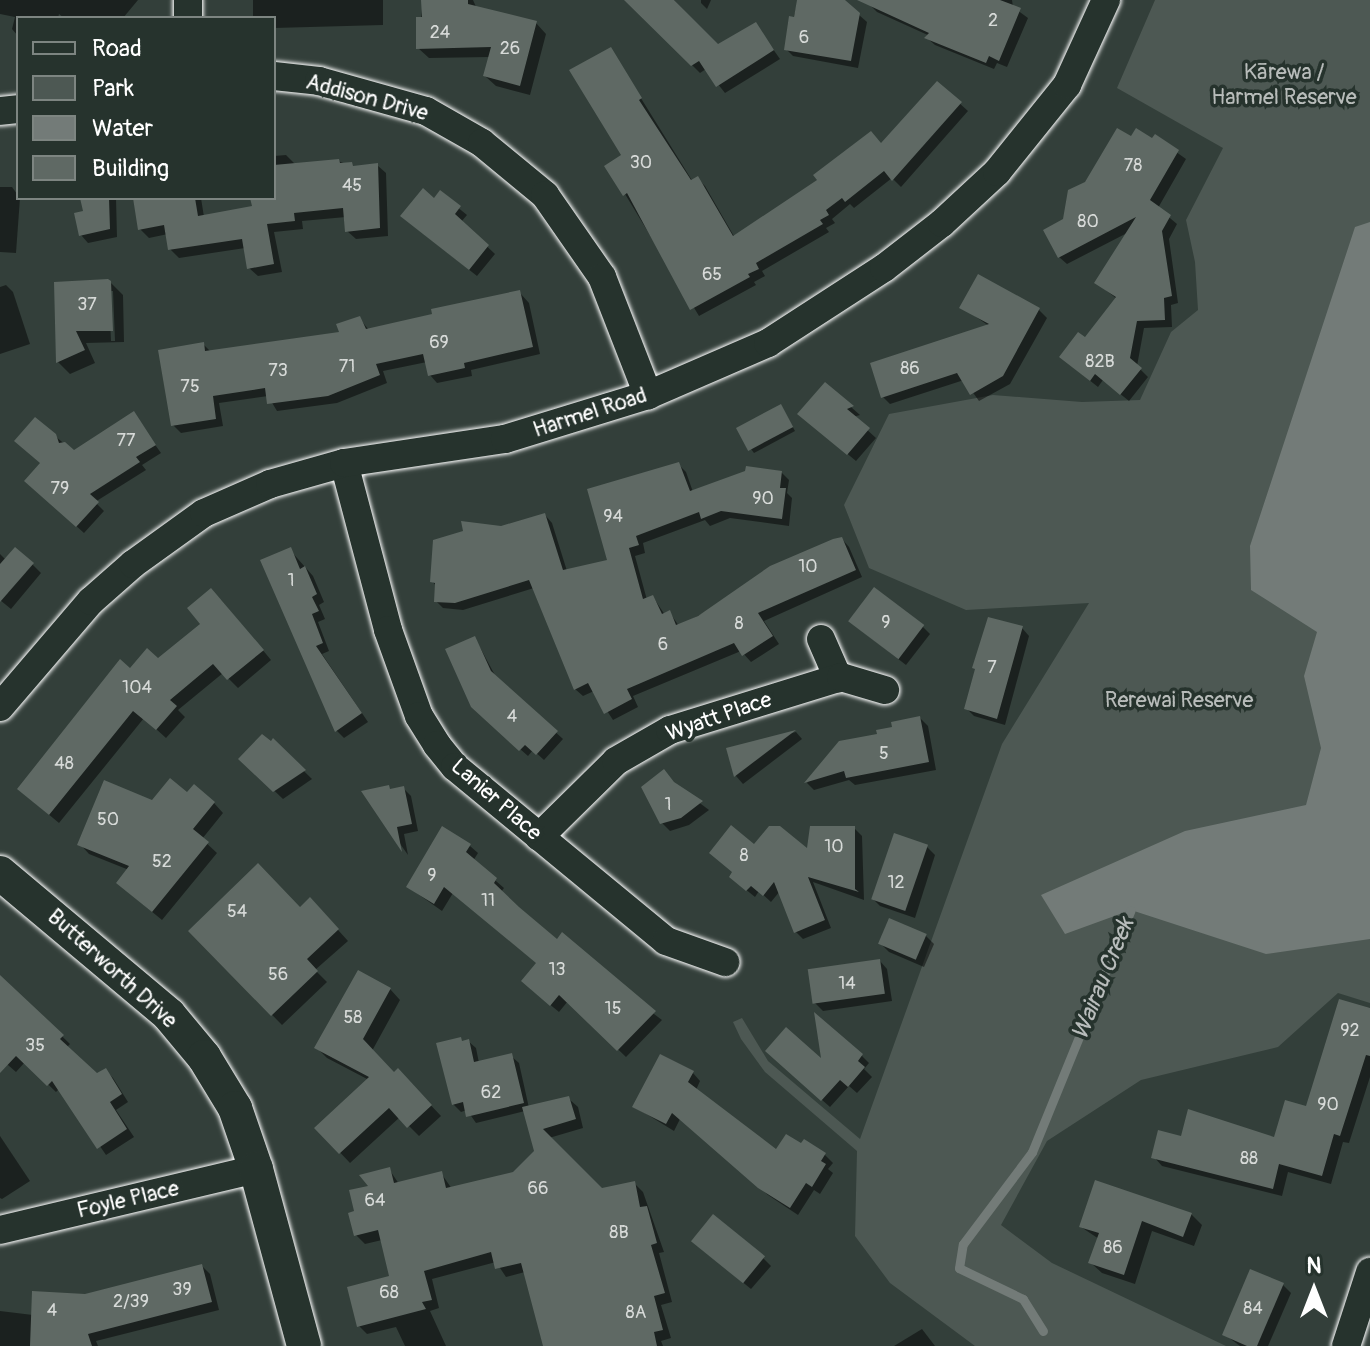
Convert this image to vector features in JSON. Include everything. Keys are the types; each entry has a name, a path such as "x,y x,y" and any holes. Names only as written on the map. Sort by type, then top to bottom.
{"street":[{"name":"Harmel Road","path":"0,707 91,601 144,555 204,513 270,484 344,463 505,439 648,395 768,343 884,268 942,223 997,172 1067,85 1106,0"},
{"name":"Addison Drive","path":"276,76 319,81 426,111 482,143 545,195 602,277 648,395"},
{"name":"Lanier Place","path":"344,463 388,630 419,716 455,767 666,941 725,962"},
{"path":"821,639 838,678 885,690"},
{"name":"Wyatt Place","path":"539,837 616,761 670,730 838,678"},
{"name":"Butterworth Drive","path":"0,873 169,1015 204,1057 235,1108 256,1169 304,1346"},
{"name":"Foyle Place","path":"0,1230 256,1169"},
{"path":"1346,1346 1370,1272"}],"green space":[{"name":"Rerewai Reserve","path":"1155,0 1370,0 1370,1003 1338,993 1278,1047 1141,1080 1047,1141 1001,1225 1052,1263 1226,1346 975,1346 890,1283 855,1236 857,1151 765,1072 741,1039 733,1022 742,1018 768,1061 860,1139 1002,744 1089,603 966,610 869,568 844,505 889,414 993,395 1082,402 1140,400 1171,332 1198,310 1195,262 1186,220 1223,148 1117,88"}],"water":[{"path":"1370,222 1370,939 1266,954 1131,910 1065,934 1041,895 1185,831 1306,805 1321,748 1304,676 1317,632 1251,590 1250,546 1355,227"}],"building":[{"path":"421,0 468,0 468,4 537,21 520,86 483,76 491,47 416,49 416,17 422,17"},
{"path":"624,0 674,0 718,44 756,22 774,50 716,87 699,61 691,66"},
{"path":"797,0 845,0 860,13 851,61 784,50 789,16 794,17"},
{"path":"857,0 1000,0 1021,8 999,61 989,56 986,63 924,38 929,33"},
{"path":"611,47 642,98 639,100 691,180 698,176 733,236 817,180 813,175 871,131 881,143 937,81 962,102 892,181 884,171 845,202 842,198 826,210 829,215 820,220 823,224 756,263 759,269 748,274 750,277 690,310 627,193 623,196 604,166 621,155 569,70"},
{"path":"1117,128 1131,136 1136,128 1152,138 1155,134 1179,150 1150,200 1171,215 1162,231 1172,296 1164,298 1165,320 1137,321 1130,358 1142,368 1120,395 1095,374 1090,381 1059,357 1078,332 1085,337 1116,297 1094,283 1136,217 1058,258 1043,230 1063,219 1068,190 1085,182"},
{"path":"339,159 340,163 352,162 353,166 378,163 380,228 345,232 343,208 294,213 295,221 267,224 274,264 247,269 242,239 168,250 164,225 138,230 133,200 195,200 198,216 252,206 250,200 276,200 276,165"},
{"path":"423,188 434,198 440,190 461,206 455,214 489,245 469,270 400,216"},
{"path":"80,200 109,200 110,229 79,236 74,213 83,211"},
{"path":"978,274 1040,308 1003,376 970,395 957,373 881,398 870,363 989,324 959,308"},
{"path":"111,281 113,331 76,331 85,350 56,363 54,282"},
{"path":"520,290 533,347 464,363 465,368 428,376 423,354 376,364 380,375 328,396 267,404 265,388 213,396 216,419 171,426 158,350 204,342 205,351 339,332 336,324 360,316 366,329 432,314 431,309"},
{"path":"825,382 854,406 847,409 870,428 847,455 797,414"},
{"path":"781,404 793,427 748,451 736,428"},
{"path":"134,411 156,445 136,457 140,462 90,494 99,502 76,527 24,481 40,463 14,441 35,417 56,434 59,443 65,442 74,450"},
{"path":"679,462 690,491 745,471 746,466 782,471 780,488 786,488 782,519 721,511 701,519 699,512 636,536 639,545 629,548 643,599 653,595 662,614 670,610 676,625 698,616 770,566 833,539 842,537 856,570 758,613 773,636 742,656 734,643 627,689 632,699 604,714 588,683 574,690 529,580 455,603 434,602 435,583 430,582 433,540 463,531 461,521 501,526 545,513 563,570 607,560 587,489"},
{"path":"15,547 34,563 0,602 0,564"},
{"path":"291,547 300,569 305,566 317,594 312,597 319,611 312,614 323,643 316,646 362,713 335,732 260,560"},
{"path":"874,587 924,625 898,659 848,621"},
{"path":"211,588 264,650 227,680 213,664 170,700 177,706 156,730 133,711 49,815 17,789 120,659 130,668 147,648 158,658 200,624 187,608"},
{"path":"988,617 1023,626 997,719 964,709 975,669 972,668"},
{"path":"475,636 491,671 558,731 536,755 525,745 519,751 471,707 445,649"},
{"path":"920,716 929,762 846,778 844,771 804,783 839,741 877,734 876,730 892,727 891,722"},
{"path":"796,730 734,777 726,748"},
{"path":"262,734 271,741 273,738 306,770 273,792 238,759"},
{"path":"664,769 674,782 703,801 681,818 660,824 641,787"},
{"path":"170,778 187,792 194,784 215,802 193,829 209,842 152,912 116,883 129,866 77,845 104,780 152,800"},
{"path":"389,785 390,789 404,786 412,824 397,827 402,852 361,791"},
{"path":"731,825 754,844 769,826 780,826 807,848 810,826 855,826 855,889 859,892 808,877 825,920 794,933 774,882 763,896 751,886 746,891 729,877 732,872 709,853"},
{"path":"442,826 471,844 466,852 497,878 494,883 519,907 557,939 562,932 656,1011 617,1051 559,995 550,1006 521,981 536,963 444,887 434,904 406,887"},
{"path":"894,833 928,845 905,911 871,899"},
{"path":"258,863 300,907 310,897 339,929 307,959 318,971 271,1016 188,931"},
{"path":"889,918 927,934 916,960 878,944"},
{"path":"880,959 885,994 813,1004 808,969"},
{"path":"358,970 391,988 363,1039 394,1072 398,1068 432,1105 407,1128 389,1108 339,1154 314,1128 369,1077 314,1048"},
{"path":"0,975 64,1035 60,1039 97,1073 106,1068 122,1094 110,1102 127,1129 97,1149 52,1081 47,1086 16,1056 0,1073"},
{"path":"1339,999 1370,1008 1370,1056 1366,1055 1340,1136 1334,1134 1322,1176 1279,1164 1273,1189 1151,1158 1158,1130 1181,1136 1188,1109 1274,1137 1285,1100 1306,1106"},
{"path":"814,1012 863,1054 858,1061 865,1067 848,1087 840,1080 821,1101 765,1051 786,1027 821,1058"},
{"path":"461,1037 462,1041 469,1039 474,1062 512,1053 524,1103 466,1117 463,1102 452,1105 436,1043"},
{"path":"660,1054 694,1071 688,1082 776,1149 786,1134 801,1143 804,1139 826,1153 821,1161 826,1164 812,1187 806,1183 790,1208 758,1188 672,1113 666,1124 632,1107"},
{"path":"569,1096 576,1119 543,1129 602,1188 635,1181 640,1207 647,1206 657,1243 651,1245 665,1293 654,1296 663,1330 654,1332 657,1346 543,1346 521,1263 495,1269 491,1252 424,1271 432,1300 422,1302 426,1309 357,1327 347,1287 389,1276 378,1230 354,1236 348,1213 354,1211 349,1190 368,1186 359,1175 390,1167 394,1183 442,1171 446,1188 513,1172 534,1151 522,1107"},
{"path":"1095,1180 1192,1213 1183,1237 1142,1221 1124,1275 1088,1263 1099,1233 1079,1227"},
{"path":"713,1214 765,1256 743,1283 691,1241"},
{"path":"202,1264 212,1302 88,1334 92,1346 30,1346 32,1291 85,1294"},
{"path":"1250,1269 1284,1283 1257,1346 1247,1346 1222,1335"}],"waterway":[{"name":"Wairau Creek","path":"1043,1331 1023,1299 959,1268 963,1244 1032,1152 1131,910"}],"park label":[{"name":"Kārewa / Harmel Reserve","path":"1284,84"}]}
